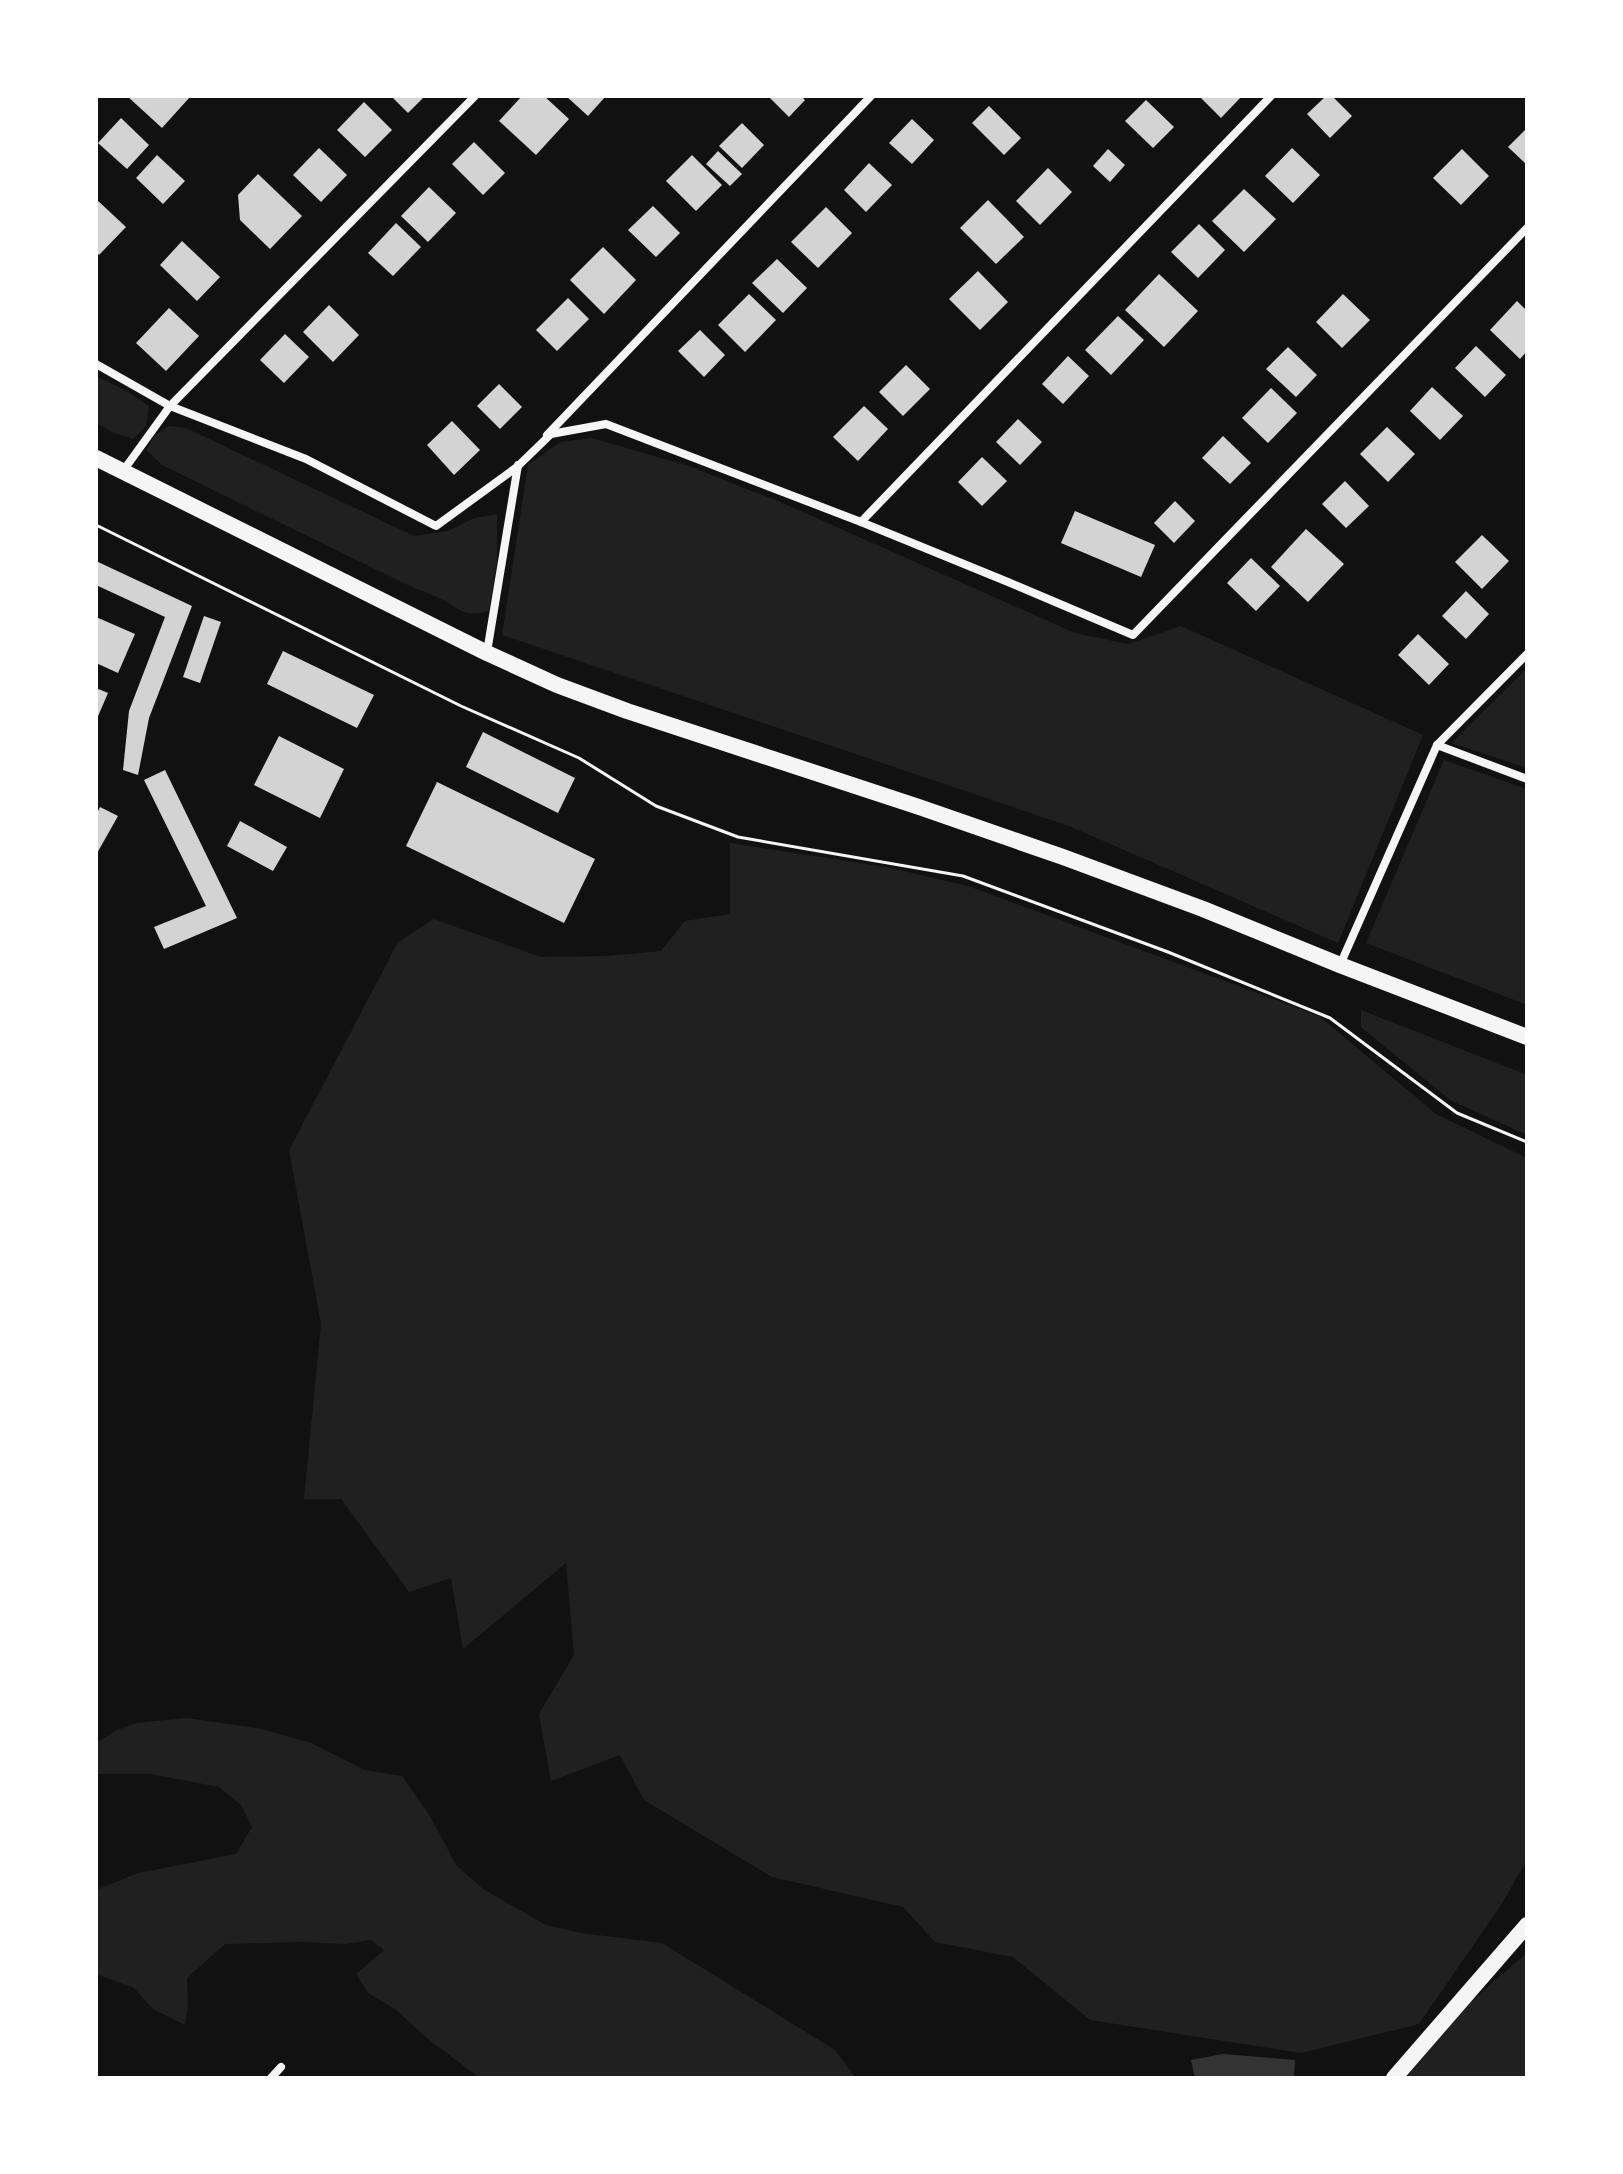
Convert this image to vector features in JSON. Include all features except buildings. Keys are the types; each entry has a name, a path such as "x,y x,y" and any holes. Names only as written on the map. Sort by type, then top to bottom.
{"main road":[{"path":"96,458 557,685 1063,857 1527,1037"},
{"path":"1394,2078 1527,1925"}],"street":[{"path":"123,472 170,406 475,96"},
{"path":"487,653 517,467 871,96"},
{"path":"861,522 1271,96"},
{"path":"96,364 170,406 306,459 436,526 517,467 551,434 606,424 861,522 1133,635 1527,228"},
{"path":"1340,965 1437,745 1527,654"},
{"path":"1437,745 1527,779"},
{"path":"271,2078 281,2067"}],"path":[{"path":"96,525 461,706 579,758 656,806 738,837 963,876 1168,952 1330,1018 1457,1113 1527,1142"}],"shaded area":[{"path":"96,376 149,406 146,426 133,439 96,423"},
{"path":"169,426 186,428 414,536 448,531 474,518 497,514 497,561 489,611 462,611 162,465 146,450 155,435"},
{"path":"592,438 689,466 785,504 1075,633 1128,644 1181,626 1423,735 1338,943 1069,826 502,635 528,465 560,442"},
{"path":"1527,668 1527,768 1452,743"},
{"path":"1444,760 1527,789 1527,1005 1366,943"},
{"path":"730,843 892,868 971,887 1319,1016 1436,1114 1527,1158 1527,1860 1501,1905 1419,2024 1301,2053 1090,2020 1013,1957 935,1942 903,1907 772,1877 644,1800 620,1755 551,1781 539,1714 574,1655 566,1563 463,1649 451,1578 409,1592 341,1499 304,1499 321,1324 289,1150 398,942 434,919 541,957 661,951 685,921 730,914"},
{"path":"1361,1010 1527,1075 1527,1135 1450,1100 1361,1027"},
{"path":"187,1718 262,1729 311,1743 365,1770 402,1776 430,1816 456,1865 483,1889 546,1925 581,1933 662,1943 835,2050 856,2078 480,2078 428,2039 395,2009 368,1993 356,1974 384,1950 371,1940 346,1944 225,1944 187,1978 185,2025 153,2009 134,1988 96,1974 96,1890 138,1873 236,1854 252,1827 241,1805 219,1787 151,1774 96,1774 96,1743 136,1723"},
{"path":"1527,1953 1527,2078 1406,2078 1431,2036"},
{"path":"1223,2054 1295,2060 1294,2078 1195,2078 1191,2060"}]}
